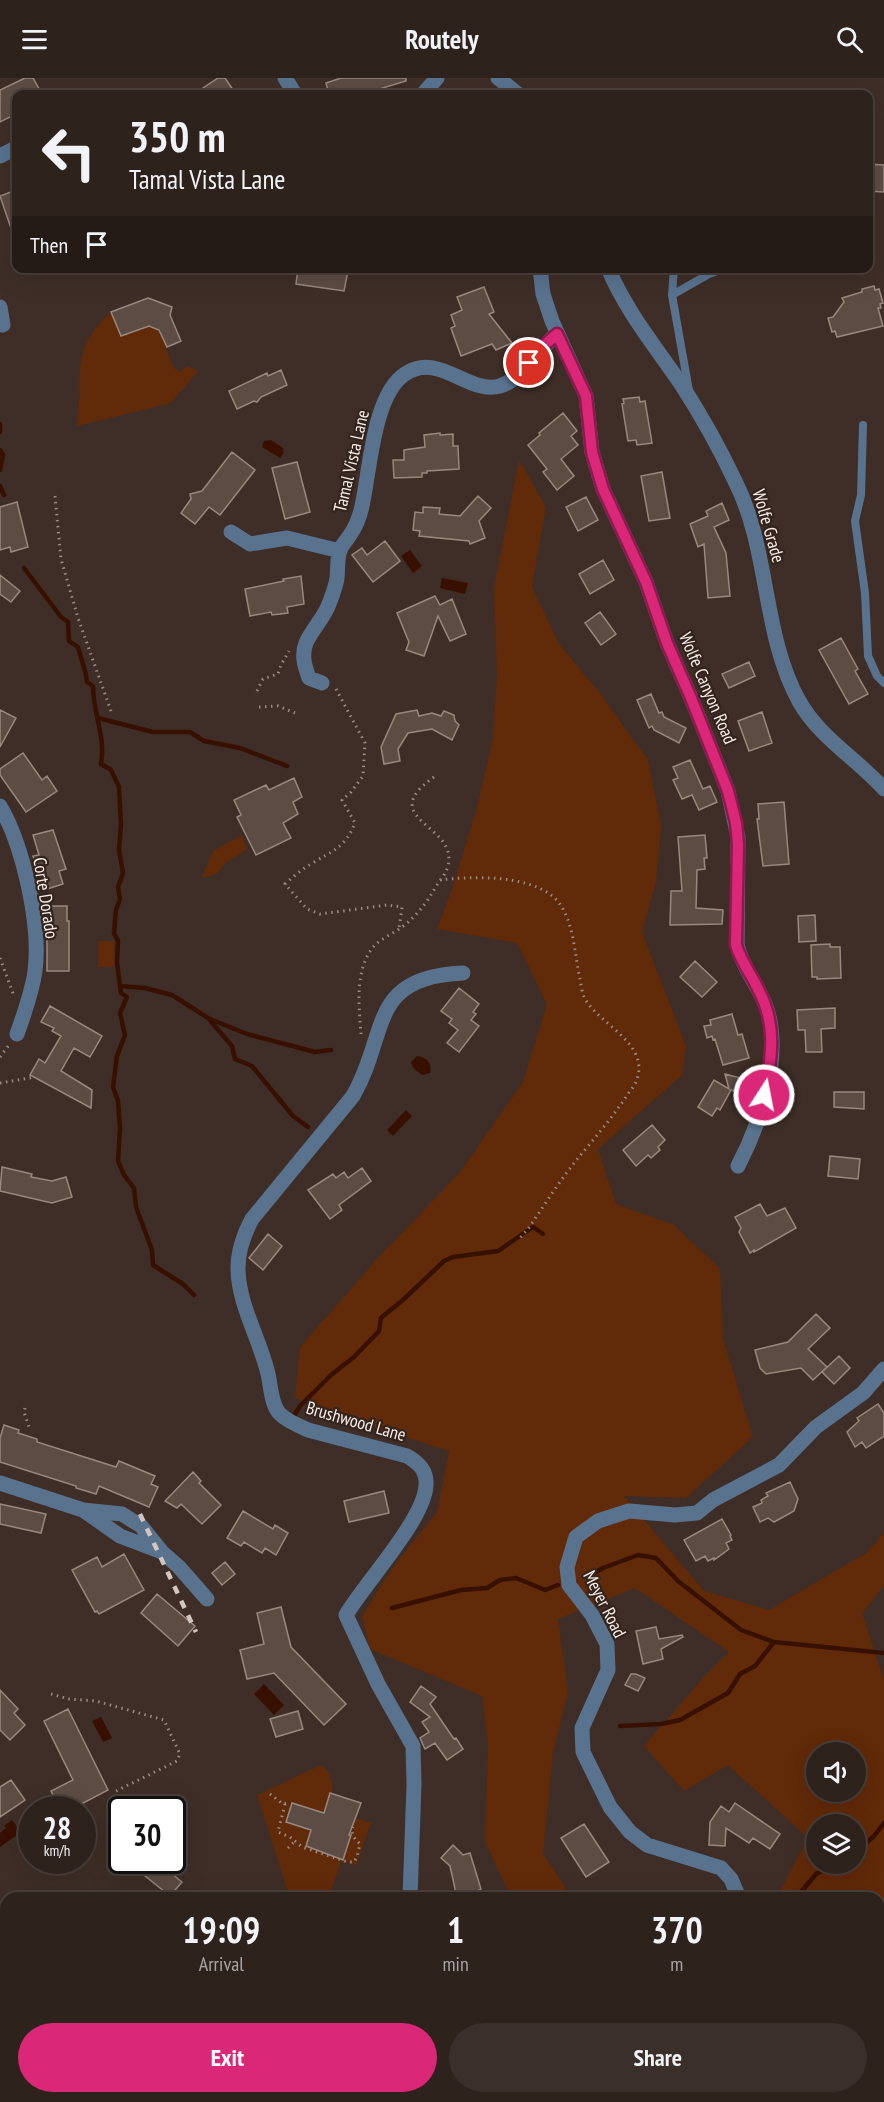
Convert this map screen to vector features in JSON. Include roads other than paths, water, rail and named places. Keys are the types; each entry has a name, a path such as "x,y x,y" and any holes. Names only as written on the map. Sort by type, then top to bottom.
{"street":[{"path":"426,90 437,78"},
{"path":"498,78 513,90"},
{"name":"Wolfe Canyon Road","path":"541,273 547,308 586,396 592,452 603,489 646,582 667,643 722,772 736,823 738,844 736,945 741,960 766,1005 771,1024 772,1044 767,1081 757,1120 738,1166"},
{"name":"Wolfe Grade","path":"610,273 625,304 691,400 746,505 754,531 777,640 788,676 800,701 817,726 884,789"},
{"path":"0,307 3,325"},
{"name":"Tamal Vista Lane","path":"328,683 309,678 303,661 305,644 329,606 337,580 340,551 359,518 368,465 385,399 399,378 411,370 431,368 446,371 482,386 501,385 519,375 539,350 557,334"},
{"path":"231,531 250,544 287,538 340,551"},
{"name":"Corte Dorado","path":"0,806 18,848 28,888 34,932 33,981 17,1034"},
{"name":"Brushwood Lane","path":"410,1892 413,1746 382,1691 346,1616 416,1516 425,1497 426,1478 420,1465 407,1456 308,1430 279,1413 240,1287 238,1260 242,1241 252,1219 353,1096 362,1078 383,1016 392,1000 412,983 444,974 463,973"},
{"name":"Meyer Road","path":"736,1892 731,1879 721,1868 647,1845 630,1832 610,1807 583,1752 582,1728 608,1670 607,1644 592,1615 570,1585 567,1567 576,1537 598,1521 629,1511 675,1515 697,1514 713,1500 779,1465 816,1427 863,1393 884,1369"},
{"path":"0,1483 83,1510 114,1512 129,1517 141,1526 162,1552 179,1567 207,1599"},
{"path":"83,1510 120,1536 162,1552"}],"lane":[{"path":"674,273 672,295 691,400"},
{"path":"672,295 712,273"},
{"path":"863,424 861,495 855,521 865,593 868,656 877,676 884,683"}],"waterway":[{"path":"0,424 0,432"},
{"path":"0,450 3,455 0,470"},
{"path":"0,486 4,495"},
{"path":"24,568 61,617 68,622 69,641 78,647 87,682 93,686 101,734 101,764 111,770 119,787 121,824 119,850 123,873 118,887 120,899 116,910 114,933 118,941 117,962 120,986 145,988 172,995 208,1018 232,1046 235,1059 252,1066 293,1116 308,1127"},
{"path":"98,718 153,732 190,732 204,741 240,748 287,766"},
{"path":"120,986 121,993 127,997 120,1013 125,1035 117,1056 113,1087 118,1101 120,1128 118,1161 124,1175 134,1188 136,1207 152,1250 153,1265 183,1284 194,1295"},
{"path":"210,1019 247,1034 315,1052 331,1050"},
{"path":"295,1414 331,1375 354,1357 379,1331 381,1318 444,1261 453,1257 498,1251 533,1227 543,1234"},
{"path":"588,1577 603,1568 638,1555 656,1558 678,1581 741,1630 774,1642 884,1653"},
{"path":"392,1608 461,1590 487,1588 500,1580 516,1578 545,1590 558,1585"},
{"path":"620,1726 661,1724 680,1720 728,1693 740,1674 755,1666 774,1642"},
{"path":"866,1843 884,1823"},
{"path":"801,1892 816,1874"}],"railway":[{"path":"140,1514 196,1632"}]}
